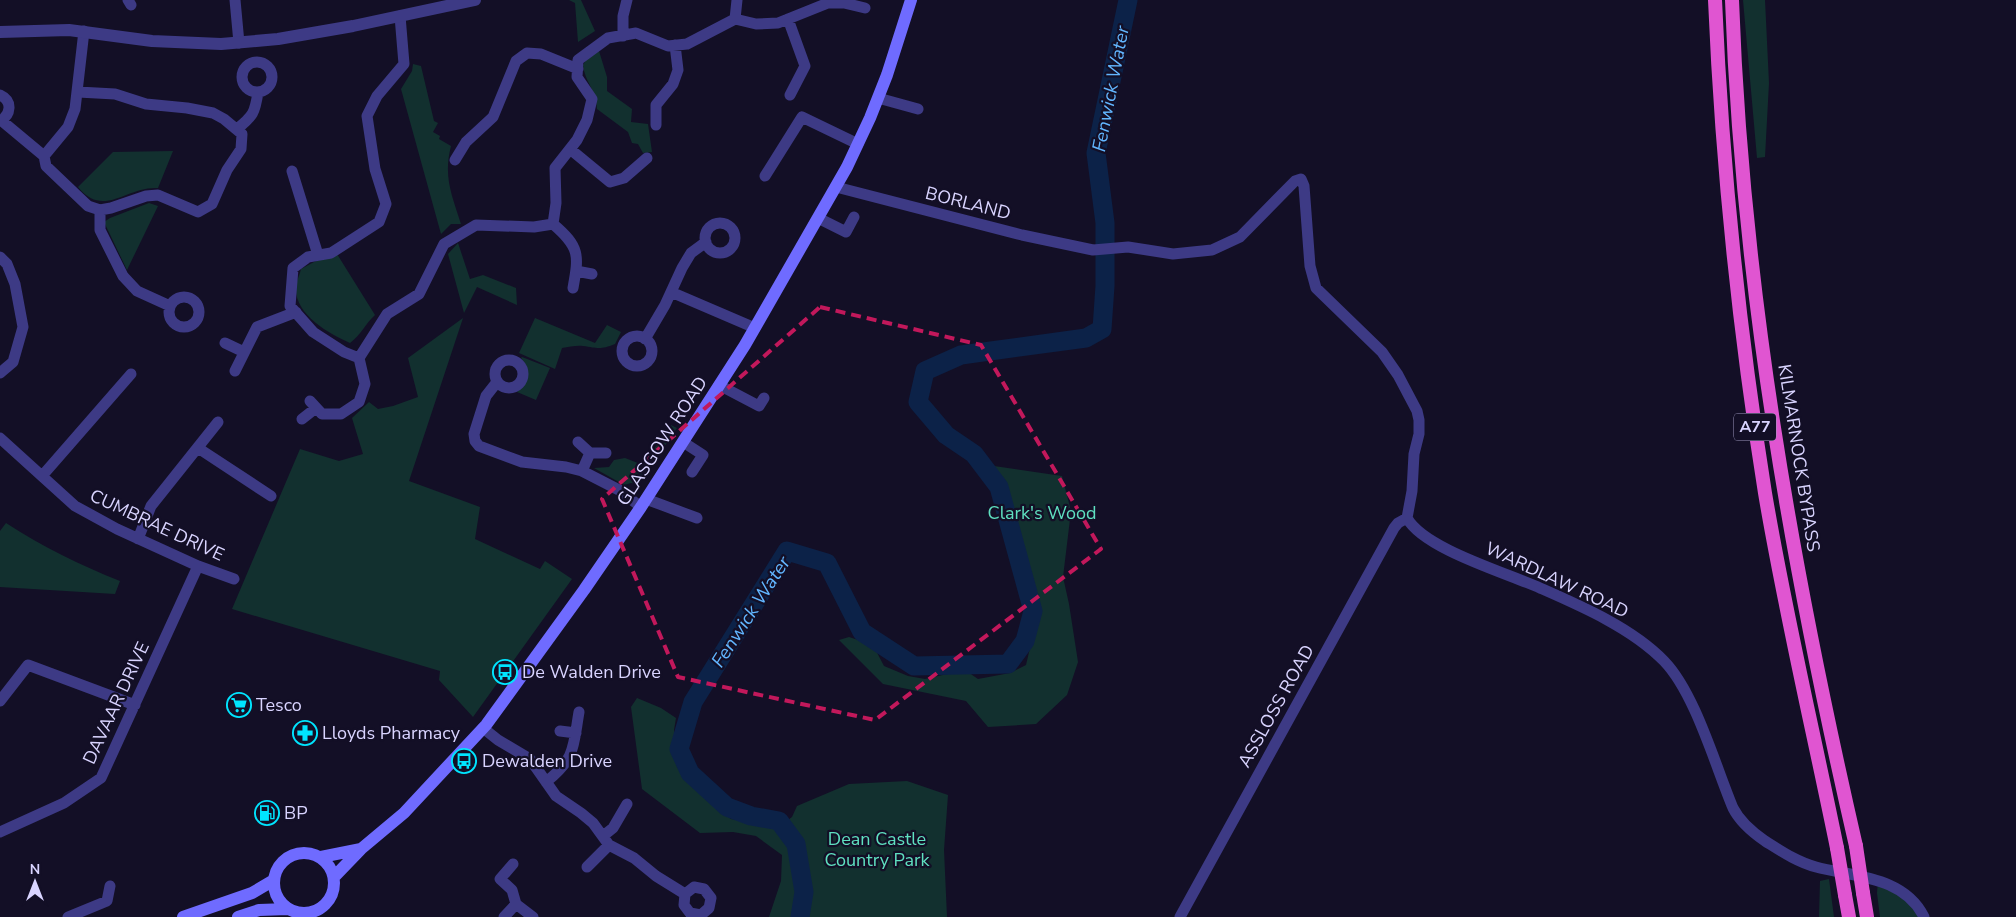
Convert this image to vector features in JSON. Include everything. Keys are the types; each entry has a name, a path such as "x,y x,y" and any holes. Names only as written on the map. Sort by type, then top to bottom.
{"highway":[{"name":"A77","path":"1715,0 1718,71 1727,189 1747,369 1776,551 1837,848 1848,917"},
{"name":"KILMARNOCK BYPASS","path":"1732,0 1738,122 1753,284 1766,380 1804,604 1856,846 1867,917"}],"main road":[{"name":"GLASGOW ROAD","path":"334,877 361,849 404,813 483,728 584,590 643,503 755,328 836,187 858,144 878,98 911,0"},
{"name":"GLASGOW ROAD","path":"321,857 361,849"},
{"path":"238,917 259,910 295,913 314,914 328,902 335,886 334,877 327,862 321,857 303,852 293,854 277,868 274,887 278,899 295,913"},
{"path":"183,917 252,893 274,880"}],"street":[{"path":"235,0 239,43"},
{"path":"0,32 69,30 152,41 202,44 239,43 278,39 475,0"},
{"path":"623,36 623,16 627,0"},
{"path":"735,19 737,0"},
{"path":"553,224 556,203 556,168 577,140 587,120 592,100 577,77 578,60 608,38 636,33 668,46 687,44 735,19 756,24 778,23 828,1 865,8"},
{"path":"359,358 344,352 313,332 290,306 293,268 308,257 331,253 379,222 386,204 375,169 367,116 377,96 404,64 400,16"},
{"path":"788,19 805,66 790,95"},
{"path":"44,156 68,127 75,109 84,31"},
{"path":"656,125 656,105 673,84 678,70 675,45"},
{"path":"455,160 466,142 493,117 516,62 527,53 541,54 578,69"},
{"path":"0,95 8,101 10,110 7,117 1,121 44,156 46,166 88,206 100,210 146,196 158,195 198,212 212,204 226,170 241,150 242,134 224,118 212,113 187,108 146,104 115,94 78,92"},
{"path":"237,129 251,118 256,109 258,92"},
{"path":"878,98 918,109"},
{"path":"765,176 802,117 858,144"},
{"path":"570,149 610,182 624,178 647,158"},
{"path":"292,172 318,255"},
{"name":"BORLAND","path":"836,187 1092,250 1128,247 1173,254 1212,250 1240,237 1295,181 1301,179 1304,182 1311,272 1316,288 1382,352 1398,375 1417,411 1420,427 1414,454 1412,491 1407,518"},
{"path":"100,210 100,230 123,276 137,291 170,306"},
{"path":"818,218 846,232 854,217"},
{"path":"553,224 572,243 578,260 573,288"},
{"path":"302,419 313,404 322,414 342,414 359,402 365,384 359,358 387,314 419,294 444,244 476,225 534,227 553,224"},
{"path":"645,339 691,253 706,242"},
{"path":"0,257 7,264 16,284 24,327 13,362 0,373"},
{"path":"576,271 592,274"},
{"path":"671,292 755,328"},
{"path":"235,371 257,327 296,312"},
{"path":"225,343 244,352"},
{"path":"42,476 131,374"},
{"path":"497,382 486,396 474,434 475,441 479,446 522,462 566,467 582,471 643,503 697,518"},
{"path":"719,385 759,406 764,398"},
{"path":"138,539 152,506 218,422"},
{"name":"CUMBRAE DRIVE","path":"2,442 75,506 138,539 198,566 234,579"},
{"path":"578,442 590,453 606,453"},
{"path":"682,442 703,454 692,472"},
{"path":"198,448 271,496"},
{"path":"582,471 590,453"},
{"name":"ASSLOSS ROAD","path":"1180,917 1394,528 1398,523 1407,518"},
{"name":"WARDLAW ROAD","path":"1407,518 1423,535 1450,551 1575,604 1647,645 1666,662 1683,687 1732,808 1739,819 1755,834 1790,857 1814,866 1878,881 1896,888 1913,902 1924,917"},
{"name":"DAVAAR DRIVE","path":"0,832 64,803 101,778 198,566"},
{"path":"0,701 28,665 135,705"},
{"path":"546,782 566,764 573,750 580,712"},
{"path":"483,728 498,740 530,759 556,796 594,823 606,841 685,894"},
{"path":"560,731 576,733"},
{"path":"586,867 606,841 627,804"},
{"path":"513,864 500,879 512,890 516,904 533,917"},
{"path":"68,917 107,900 110,886"},
{"path":"504,917 516,904"}],"highlighted area":[{"path":"820,307 981,345 1101,549 875,720 678,677 602,499"}],"green space":[{"path":"569,0 581,0 595,31 578,42 575,3"},
{"path":"1743,0 1765,0 1769,83 1765,157 1757,158"},
{"path":"599,51 607,77 607,91 632,109 631,122 648,124 652,152 643,153 638,144 632,143 628,132 597,109 595,96 583,65 586,60"},
{"path":"413,64 421,66 434,121 438,123 433,132 440,136 439,139 451,146 448,177 461,224 451,224 441,234 401,89 412,71"},
{"path":"173,151 158,188 146,189 106,201 88,196 78,187 113,152"},
{"path":"149,203 158,206 127,270 104,222"},
{"path":"458,243 470,279 483,275 516,288 517,305 477,287 464,313 448,254"},
{"path":"337,254 375,315 350,343 322,328 314,321 300,305 297,295 296,285 301,269"},
{"path":"463,318 409,481 480,507 475,539 540,569 545,561 572,579 473,717 439,680 440,671 232,609 300,449 339,461 363,454 352,418 369,402 378,409 418,397 408,358"},
{"path":"535,318 595,343 607,325 621,332 615,344 606,347 578,346 562,348 555,369 519,353"},
{"path":"522,357 550,368 536,400 517,392 528,376 527,367"},
{"path":"671,425 677,428 639,484 631,483 624,485 594,468 609,467 614,460 625,458 643,465"},
{"name":"Clark's Wood","path":"994,466 1062,476 1071,511 1063,577 1078,662 1067,695 1036,724 988,727 966,701 883,684 839,640 849,637 873,645 884,666 908,676 925,679 965,670 978,679 1010,673 1026,665 1037,618 1034,581 1018,537 1009,492"},
{"path":"6,523 62,555 120,581 115,594 0,587 0,531"},
{"name":"Dean Castle Country Park","path":"637,698 661,708 676,718 674,730 677,767 706,800 731,819 755,822 776,829 792,817 797,806 849,784 907,781 948,795 944,850 947,917 769,917 781,881 782,855 756,836 733,832 700,833 642,789 631,707"},
{"path":"1829,879 1834,917 1819,917 1820,881"},
{"path":"1878,881 1884,882 1924,917 1880,917 1877,893"}],"waterway":[{"name":"Fenwick Water","path":"800,917 804,892 796,844 779,821 751,816 727,807 690,773 679,749 693,702 787,551 827,563 862,632 914,666 1008,664 1025,641 1033,611 999,487 974,454 946,435 918,402 925,371 961,355 1086,338 1102,329 1105,286 1105,223 1096,153 1128,0"}],"place":[{"name":"De Walden Drive","path":"505,672"},
{"name":"Tesco","path":"239,705"},
{"name":"Lloyds Pharmacy","path":"305,733"},
{"name":"Dewalden Drive","path":"464,761"},
{"name":"BP","path":"267,813"}]}
